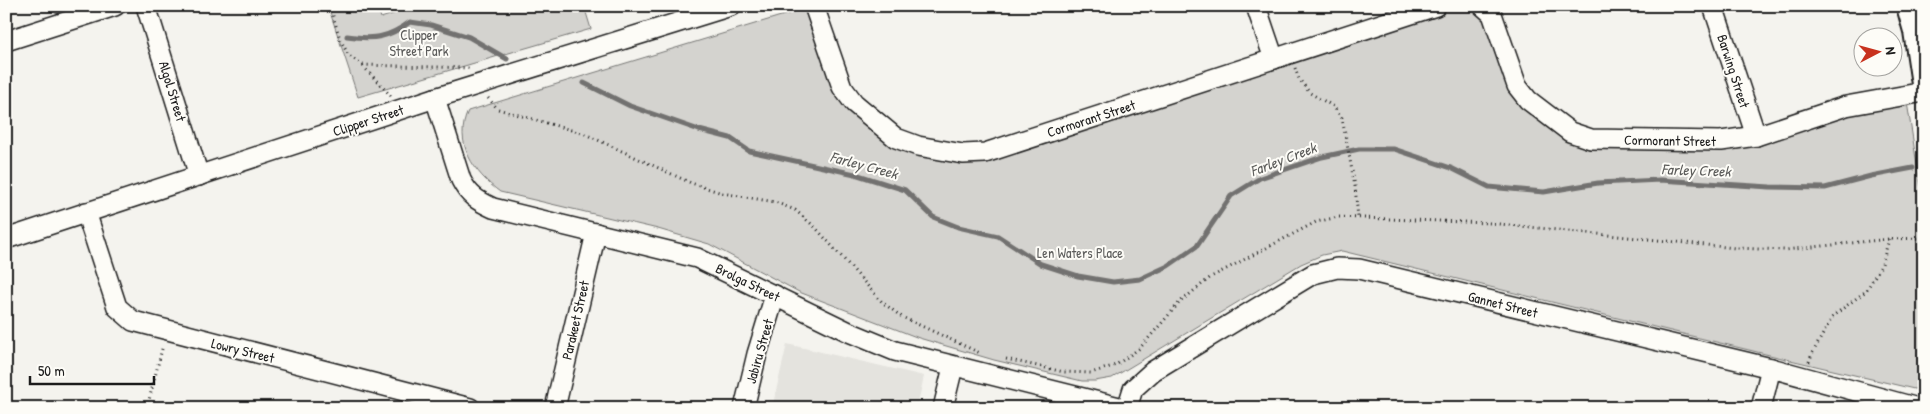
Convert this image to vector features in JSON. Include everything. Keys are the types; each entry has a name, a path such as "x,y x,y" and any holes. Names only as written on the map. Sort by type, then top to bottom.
{"main road":[{"path":"1909,6 1916,31 1924,84"}],"street":[{"path":"6,41 115,6"},
{"name":"Algol Street","path":"146,6 199,176"},
{"name":"Clipper Street","path":"6,239 403,108 732,6"},
{"name":"Cormorant Street","path":"814,6 842,87 854,103 896,138 918,146 963,154 985,153 1436,6"},
{"path":"1256,6 1282,56"},
{"name":"Cormorant Street","path":"1482,6 1492,14 1517,86 1528,100 1570,132 1591,139 1721,141 1756,136 1846,106 1924,92"},
{"name":"Barwing Street","path":"1713,6 1756,136"},
{"name":"Brolga Street","path":"435,98 461,180 466,191 474,200 493,208 697,258 849,332 895,351 953,367 1125,408"},
{"name":"Lowry Street","path":"86,212 117,307 133,322 470,408"},
{"name":"Parakeet Street","path":"555,408 596,233"},
{"name":"Gannet Street","path":"1125,408 1133,389 1153,371 1313,274 1336,268 1360,269 1771,368 1918,408"},
{"name":"Jabiru Street","path":"744,408 757,354 775,295"},
{"path":"943,408 953,367"},
{"path":"1761,408 1771,368"}],"path":[{"path":"330,6 340,39 349,56 363,65 403,108"},
{"path":"1282,56 1310,93 1333,106 1342,118 1353,177 1358,218"},
{"path":"363,65 476,68 488,101 498,109 585,134 691,183 722,193 776,202 795,210 815,227 882,302 902,317 982,354"},
{"path":"1000,358 1064,372 1091,373 1116,365 1140,348 1180,302 1211,277 1316,222 1338,217 1489,223 1736,248 1785,250 1889,239 1924,238"},
{"path":"1805,377 1812,354 1832,316 1866,291 1882,264 1889,239"},
{"path":"147,408 167,330"}],"shaded area":[{"path":"787,344 924,376 917,408 772,408"}],"green space":[{"name":"Clipper Street Park","path":"328,6 377,6 381,18 416,6 584,6 591,29 358,97"},
{"name":"Len Waters Place","path":"814,6 842,87 896,138 963,154 1436,6 1483,6 1517,86 1570,132 1721,141 1906,96 1924,209 1924,387 1914,389 1342,251 1322,255 1301,264 1112,378 1082,381 994,360 919,338 799,292 709,244 658,229 500,192 482,176 469,156 463,134 468,111"}],"waterway":[{"name":"Farley Creek","path":"347,36 373,38 388,35 410,22 431,25 469,37 507,59"},
{"name":"Farley Creek","path":"584,83 630,106 699,130 730,138 749,151 855,174 905,190 933,217 958,227 998,236 1041,264 1078,276 1113,282 1140,279 1168,266 1197,246 1231,196 1260,178 1322,157 1359,149 1394,149 1451,168 1489,187 1544,192 1598,183 1660,180 1770,187 1825,188 1871,176 1913,168"}]}
